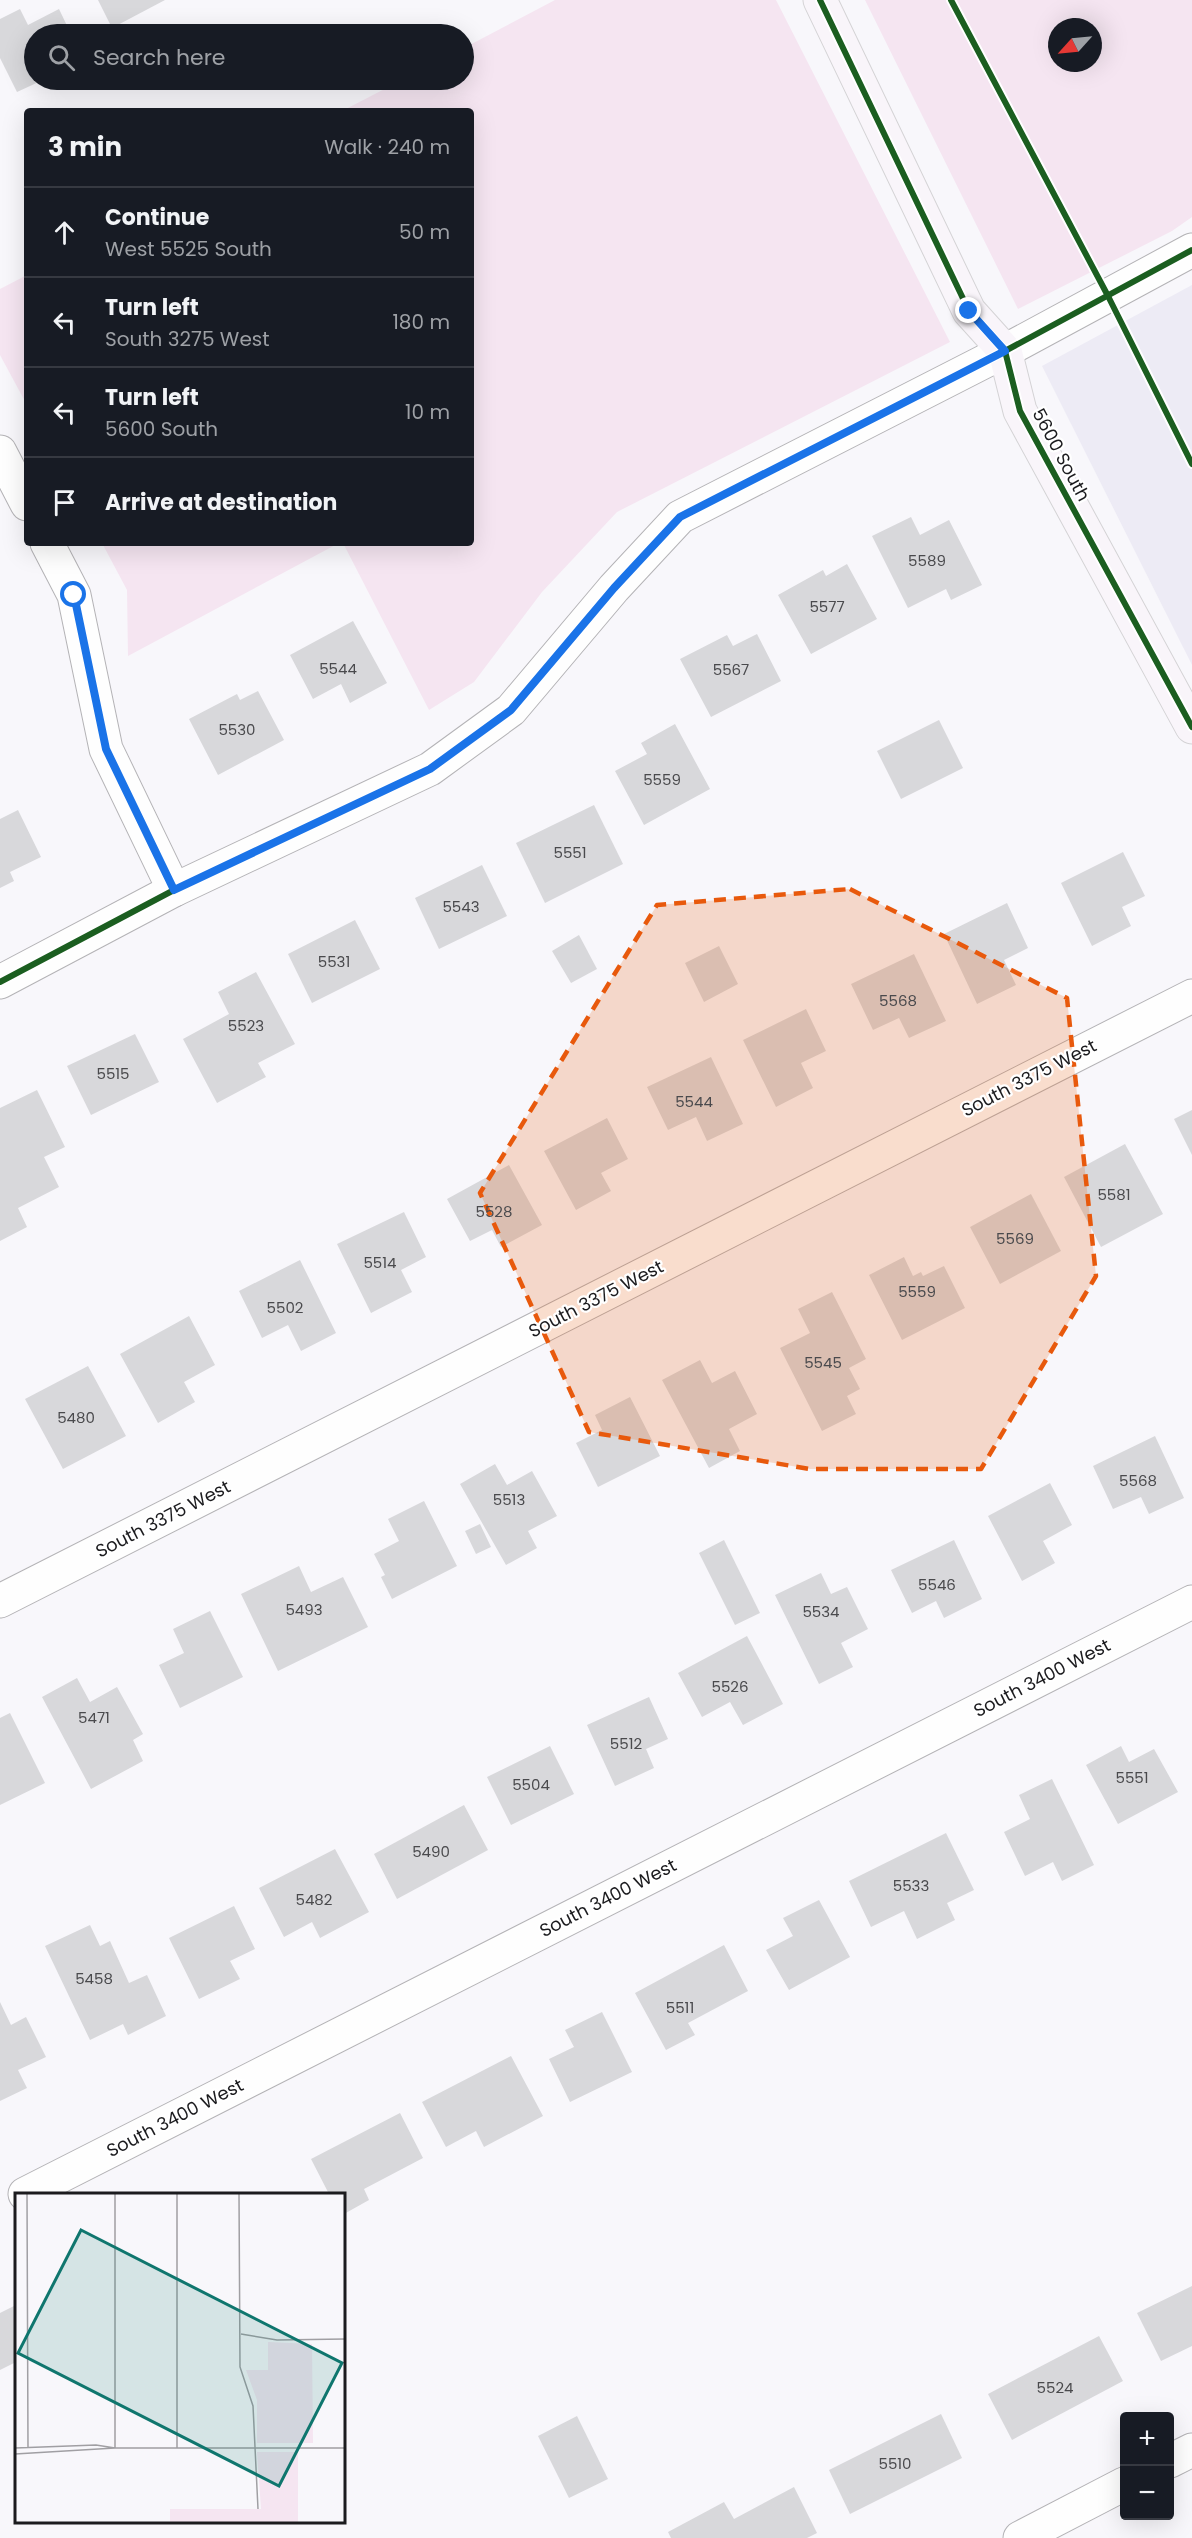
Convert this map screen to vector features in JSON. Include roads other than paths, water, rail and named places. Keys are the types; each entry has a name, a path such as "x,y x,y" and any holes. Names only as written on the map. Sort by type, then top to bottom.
{"main road":[{"name":"5600 South","path":"820,0 969,311 1005,351 1020,411 1192,727"}],"street":[{"path":"0,982 174,890 430,769 511,710 614,588 680,517 1005,351 1192,250"},
{"path":"0,452 24,498"},
{"path":"49,546 74,595 106,749 174,890"},
{"name":"South 3375 West","path":"0,1601 1192,996"},
{"name":"South 3400 West","path":"27,2193 1192,1602"},
{"path":"0,2207 15,2200"},
{"path":"1174,2459 1192,2450"},
{"path":"1020,2538 1120,2487"}]}
